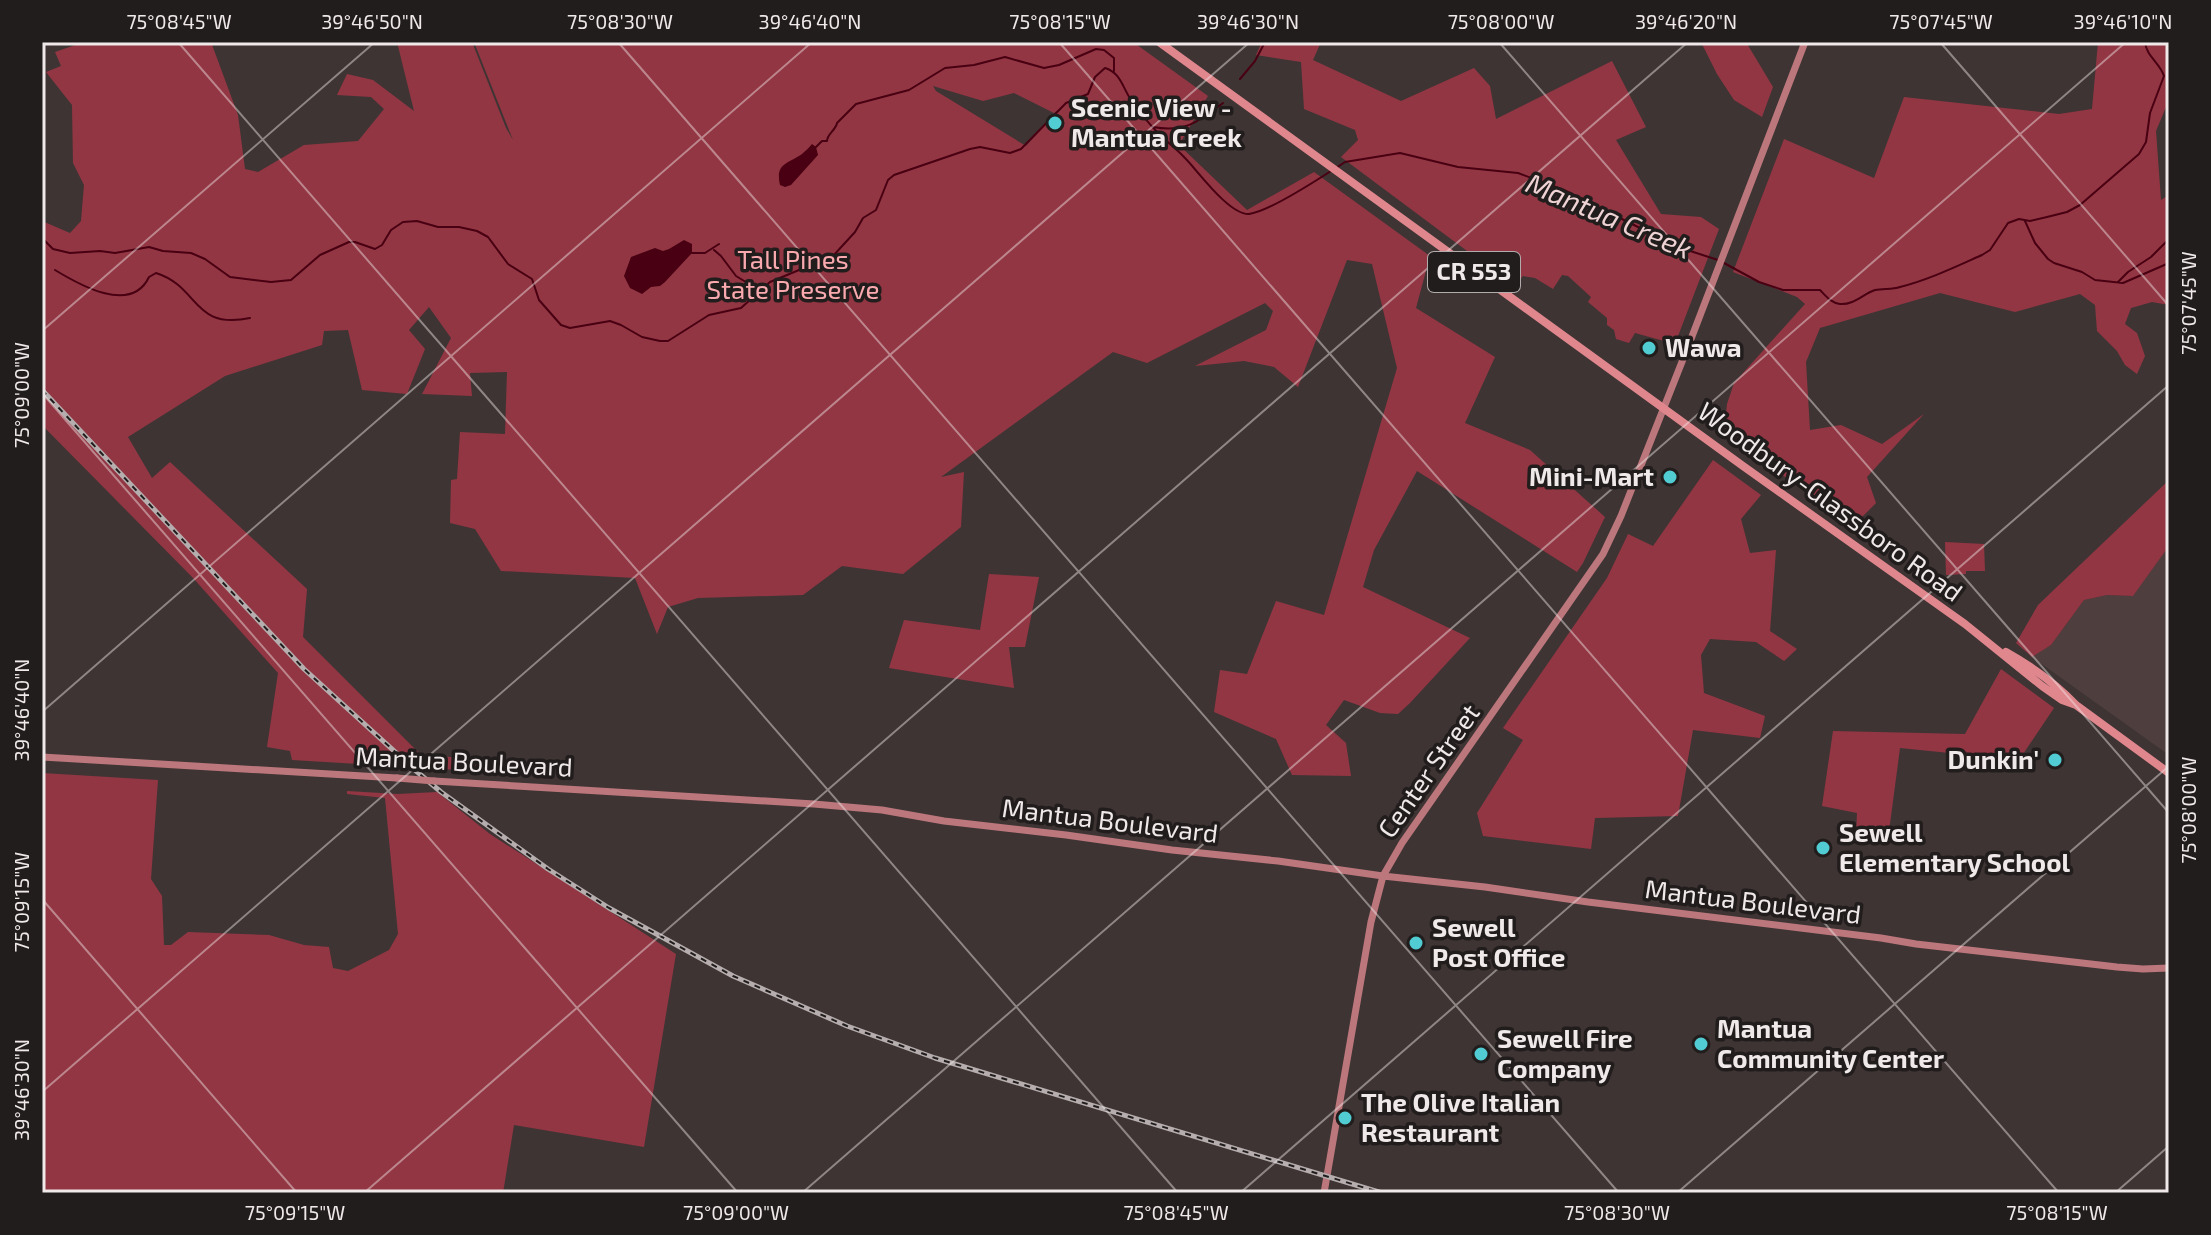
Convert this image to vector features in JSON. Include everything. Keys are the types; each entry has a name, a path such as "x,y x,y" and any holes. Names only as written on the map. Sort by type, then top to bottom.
{"main road":[{"name":"Woodbury-Glassboro Road","path":"1159,42 1991,644 2034,670 2169,773"},
{"name":"Center Street","path":"1324,1193 1371,922 1383,876 1402,843 1603,554 1618,524 1805,42"},
{"name":"Mantua Boulevard","path":"42,757 882,810 944,821 1485,887 1916,944 2117,967 2169,968"}],"shaded area":[{"path":"812,144 818,155 791,185 780,185 781,168"},
{"path":"684,240 692,244 692,253 665,282 642,294 630,288 624,276 631,257 655,248 663,251"},
{"path":"2169,546 2169,755 2032,657 2051,645 2084,600 2107,595 2133,596"}],"green space":[{"name":"Tall Pines State Preserve","path":"84,42 211,42 238,115 245,169 258,172 304,145 358,141 384,109 371,97 337,95 347,74 373,80 414,111 397,42 472,42 513,140 474,42 1133,42 1208,96 1179,145 1247,210 1314,172 1430,256 1416,308 1495,357 1465,423 1530,450 1605,517 1577,572 1417,471 1374,550 1363,587 1470,638 1398,714 1380,713 1344,700 1326,725 1346,743 1351,776 1292,775 1276,739 1214,712 1220,670 1247,674 1276,601 1324,615 1397,368 1372,264 1347,260 1298,387 1274,367 1244,361 1195,366 1266,330 1273,311 1265,303 1147,363 1113,352 941,477 964,472 961,527 903,574 842,566 803,595 698,598 668,607 657,634 635,578 501,571 475,529 450,523 451,480 457,479 460,432 505,434 507,372 470,373 472,396 422,394 451,338 429,307 409,330 425,349 407,394 362,390 348,330 324,331 322,345 225,376 128,437 152,478 170,462 307,589 303,637 420,754 510,763 509,773 292,760 290,751 267,747 278,673 194,579 42,425 42,221 70,233 81,221 84,185 73,163 72,105 46,72 61,66 55,52","holes":["933,86 983,101 1014,93 1054,113 1059,109 1026,146 936,91"]},
{"path":"1262,42 1321,42 1313,60 1401,101 1474,68 1490,86 1496,119 1612,61 1646,127 1616,140 1661,214 1701,217 1719,229 1675,344 1635,333 1629,343 1616,339 1614,330 1607,325 1607,318 1588,302 1591,297 1568,276 1562,275 1553,289 1535,278 1523,276 1514,286 1341,157 1358,140 1355,130 1304,109 1301,62 1256,55"},
{"path":"1701,42 1746,42 1773,87 1762,117 1734,100"},
{"path":"2098,42 2169,42 2169,100 2156,131 2161,200 2169,195 2169,305 2152,302 2131,308 2125,324 2137,333 2145,356 2137,374 2125,365 2117,351 2097,331 2095,305 2080,294 2015,312 1940,293 1820,328 1806,362 1810,430 1841,425 1882,444 1924,414 1867,477 1876,503 1861,518 1821,503 1724,433 1727,404 1734,383 1805,304 1797,297 1733,272 1784,139 1874,178 1904,97 2059,114 2092,109"},
{"path":"1713,460 1761,495 1741,519 1750,553 1776,550 1770,631 1797,649 1784,661 1756,642 1710,639 1701,655 1704,693 1765,716 1760,738 1693,730 1678,816 1595,818 1591,849 1483,836 1477,813 1523,740 1503,728 1607,578 1628,534 1653,546"},
{"path":"2169,480 2169,546 2133,596 2107,595 2084,600 2051,645 2032,657 2016,643 2038,605"},
{"path":"1945,542 1984,544 1985,571 1946,575"},
{"path":"989,574 1039,577 1025,647 1009,647 1014,688 889,668 904,620 980,630"},
{"path":"2001,669 2054,708 2019,760 1900,748 1888,839 1856,835 1857,813 1822,806 1833,731 1965,734"},
{"path":"42,773 158,780 151,879 162,896 164,945 171,945 188,932 269,935 304,945 329,947 333,968 348,971 389,950 398,934 385,798 347,794 347,791 398,794 437,792 490,834 676,954 644,1147 514,1125 503,1193 42,1193"}],"waterway":[{"path":"1240,79 1265,42"},
{"name":"Mantua Creek","path":"1724,263 1759,282 1783,290 1820,290 1834,302 1845,304 1875,290 1921,281 1982,255 1990,250 2008,223 2067,212 2080,205 2139,154 2146,142 2150,113 2164,76 2145,42"},
{"path":"816,147 827,141 837,123 856,104 909,90 945,68 1005,57 1044,68 1096,49 1104,50 1114,58 1114,71"},
{"name":"Mantua Creek","path":"42,238 53,249 70,253 115,253 149,247 191,253 230,277 271,282 291,280 320,255 349,242 375,249 382,245 391,230 403,222 459,227 488,237 508,264 532,279 539,300 561,325 570,328 610,321 642,337 668,341 709,315 741,308 770,282 833,256 863,218 876,210 888,180 894,175 970,149 980,147 1010,153 1021,149 1066,103 1088,94 1095,77 1105,68 1118,77 1131,100 1154,129 1232,208 1249,214 1257,212 1331,171"},
{"path":"1153,127 1183,127 1223,103"},
{"name":"Mantua Creek","path":"1336,168 1345,162 1400,153 1458,167 1518,173 1564,190 1678,247 1718,260"},
{"name":"Mantua Creek","path":"2025,221 2035,243 2048,259 2095,280 2123,283 2169,263"},
{"name":"Mantua Creek","path":"2118,282 2169,239"},
{"path":"692,253 705,253 719,244"},
{"path":"714,250 736,276 759,290"},
{"path":"55,270 90,288 117,295 130,294 141,288 156,273 170,279 206,313 231,320 250,318"}],"railway":[{"path":"42,390 304,669 441,792 548,869 609,908 733,976 847,1026 935,1058 1382,1193"}],"place":[{"name":"Scenic View - Mantua Creek","path":"1055,123"},
{"name":"Wawa","path":"1649,348"},
{"name":"Mini-Mart","path":"1670,477"},
{"name":"Dunkin'","path":"2055,760"},
{"name":"Sewell Elementary School","path":"1823,848"},
{"name":"Sewell Post Office","path":"1416,943"},
{"name":"Mantua Community Center","path":"1701,1044"},
{"name":"Sewell Fire Company","path":"1481,1054"},
{"name":"The Olive Italian Restaurant","path":"1345,1118"}]}
